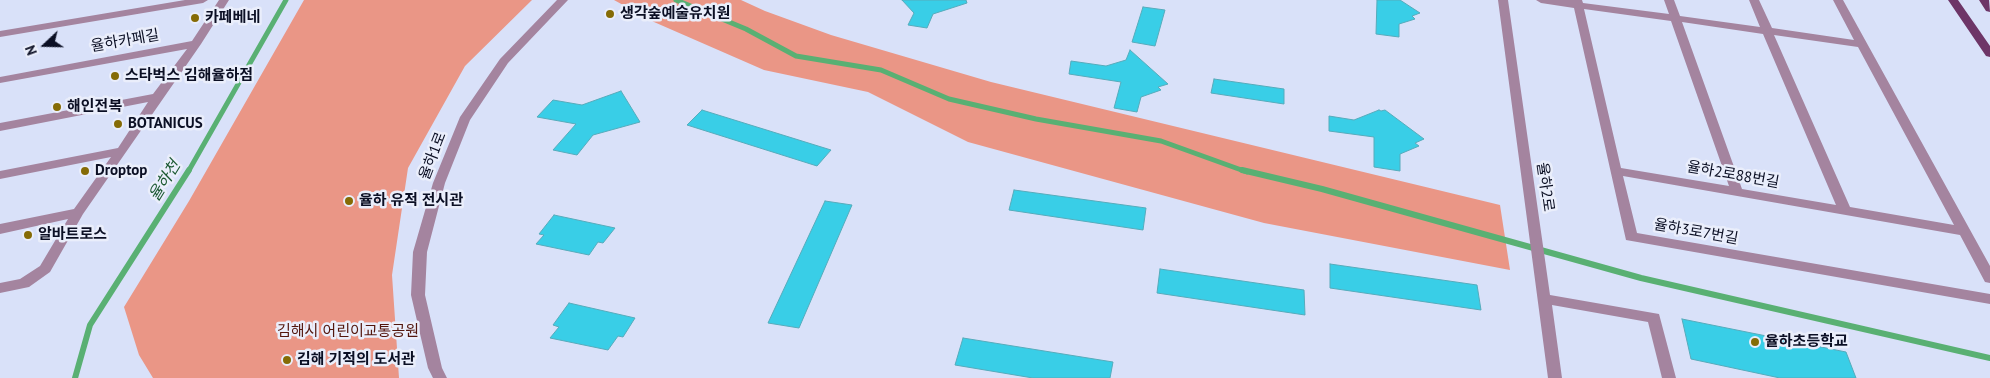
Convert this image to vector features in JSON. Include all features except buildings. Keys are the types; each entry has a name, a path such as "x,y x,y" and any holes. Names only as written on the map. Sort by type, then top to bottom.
{"main road":[{"path":"1954,0 1990,54"},
{"path":"1984,0 1990,9"}],"street":[{"name":"율하카페길","path":"0,34 203,0"},
{"path":"0,288 24,283 45,269 78,212 196,44 224,0"},
{"name":"율하2로","path":"1503,0 1556,378"},
{"path":"1541,0 1578,3 1676,19 1862,44"},
{"path":"1669,0 1737,192"},
{"path":"1754,0 1845,211"},
{"path":"1838,0 1990,278"},
{"name":"율하1로","path":"440,378 435,368 418,295 420,252 439,182 464,120 504,61 560,3"},
{"name":"율하3로7번길","path":"1578,3 1630,238 1990,300"},
{"name":"율하카페길","path":"0,80 196,44"},
{"path":"0,127 157,97"},
{"path":"0,175 122,151"},
{"name":"율하2로88번길","path":"1616,171 1964,231"},
{"path":"0,228 78,212"},
{"path":"1544,299 1654,318 1669,378"}],"green space":[{"name":"김해시 어린이교통공원","path":"304,0 532,0 465,66 408,168 392,275 399,378 153,378 139,355 124,307 189,201"},
{"path":"614,0 741,0 765,11 831,35 991,82 1500,205 1510,270 1264,223 968,142 868,92 764,70 654,22"}],"waterway":[{"name":"율하천","path":"188,172 286,0"},
{"path":"676,0 746,29 796,56 881,70 949,99 1036,119 1161,141 1247,172"},
{"name":"율하천","path":"75,378 90,325 189,170"},
{"path":"1242,170 1322,189 1641,278 1990,358"}],"place":[{"name":"생각숲예술유치원","path":"610,14"},
{"name":"카페베네","path":"195,18"},
{"name":"스타벅스 김해율하점","path":"115,76"},
{"name":"해인전복","path":"57,107"},
{"name":"BOTANICUS","path":"118,124"},
{"name":"Droptop","path":"85,171"},
{"name":"율하 유적 전시관","path":"349,201"},
{"name":"알바트로스","path":"28,235"},
{"name":"율하초등학교","path":"1755,342"},
{"name":"김해 기적의 도서관","path":"287,360"}]}
